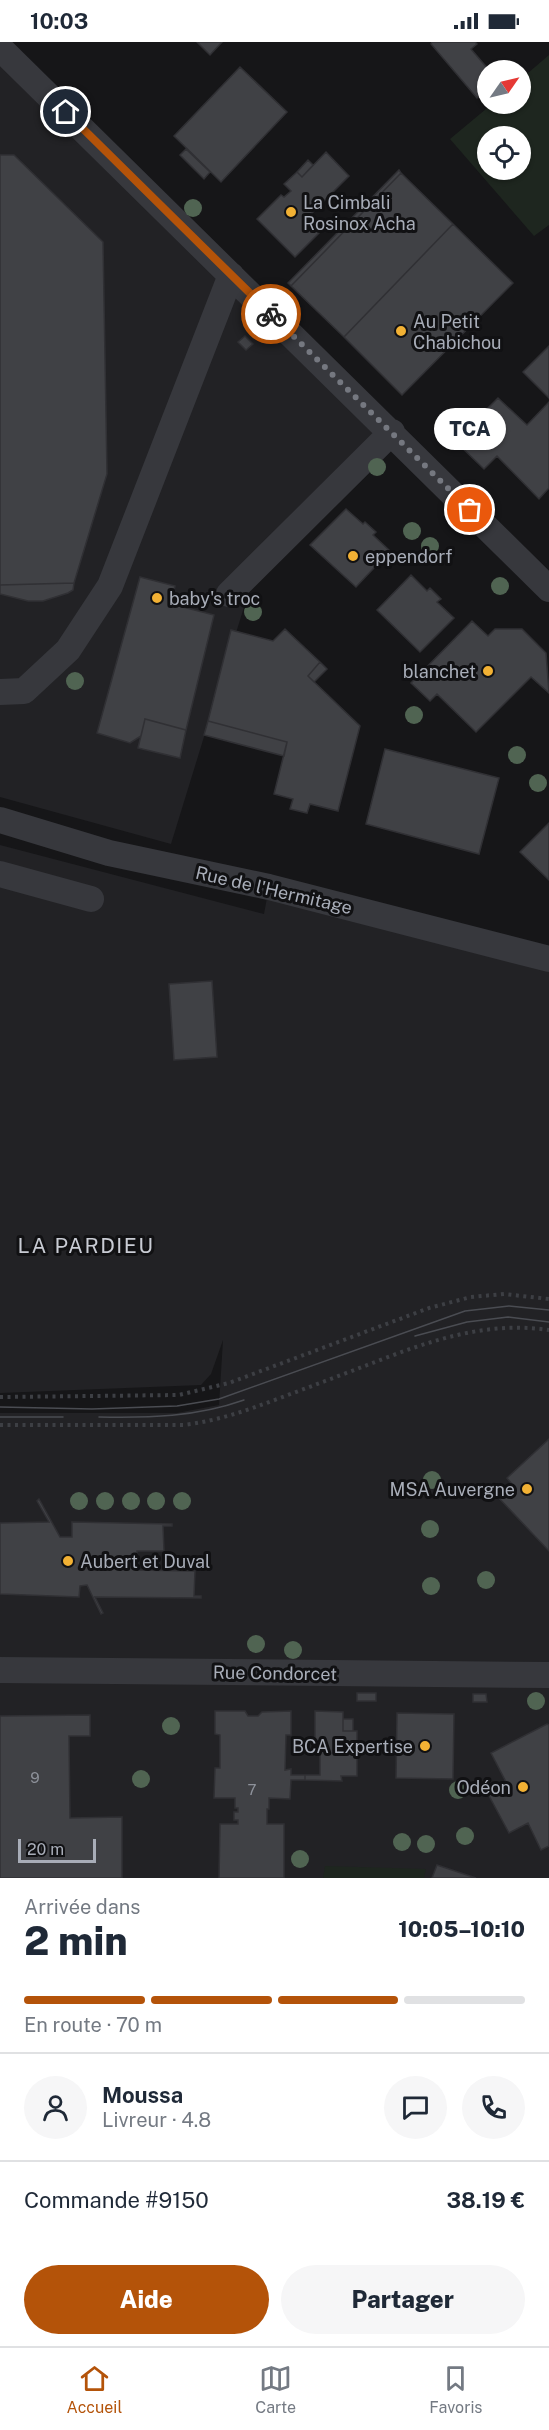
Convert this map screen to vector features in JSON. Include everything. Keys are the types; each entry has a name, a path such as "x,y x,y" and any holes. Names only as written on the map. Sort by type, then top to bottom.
{"street":[{"path":"0,48 549,589"},
{"path":"0,692 24,691 68,650 110,585 231,275"},
{"path":"229,594 392,432"},
{"name":"Rue de l'Hermitage","path":"0,820 109,853 269,887 549,959"},
{"path":"0,874 91,898"},
{"name":"Rue Condorcet","path":"0,1670 549,1675"}],"path":[{"path":"0,1397 179,1395 229,1383 429,1308 471,1297 504,1294 549,1299"},
{"path":"0,1425 183,1425 207,1422 243,1412 433,1340 485,1329 549,1330"}],"shaded area":[{"path":"0,47 391,426 252,581 171,844 0,797"},
{"path":"549,55 549,225 534,236 486,180 531,180 531,126 477,126 477,170 450,139 480,114 531,114 531,70"},
{"path":"0,845 264,914 269,887 549,959 549,1878 0,1878 0,1413 177,1413 219,1405 223,1340 211,1374 201,1385 0,1393"},
{"path":"325,1866 426,1869 424,1878 323,1878"}],"building":[{"path":"197,42 222,42 210,55"},
{"path":"432,42 475,42 477,44 471,49 480,60 477,60 477,98 431,44"},
{"path":"240,67 287,112 221,182 174,136"},
{"path":"186,149 210,172 204,179 180,155"},
{"path":"326,152 349,176 306,219 319,233 295,257 257,219 281,195 284,197 291,191 284,184 297,172 302,177"},
{"path":"0,155 14,155 103,242 107,474 74,583 0,585"},
{"path":"308,160 313,165 302,177 297,172"},
{"path":"399,170 401,173 291,286 288,283"},
{"path":"401,173 453,224 344,337 291,286"},
{"path":"453,224 513,283 402,395 344,337"},
{"path":"245,336 253,344 246,350 238,342"},
{"path":"549,346 549,398 523,372"},
{"path":"498,398 527,425 549,402 549,488 539,499 497,456 484,469 455,441"},
{"path":"346,509 376,532 373,535 390,551 356,587 310,545"},
{"path":"411,575 427,591 430,588 441,599 437,602 454,618 420,652 377,610"},
{"path":"140,577 175,586 171,604 214,615 186,730 145,719 141,736 130,743 97,733"},
{"path":"74,583 73,590 68,593 43,601 28,601 0,594 0,585"},
{"path":"472,621 488,636 495,629 522,629 546,653 549,693 531,677 476,732 437,694 430,701 411,683"},
{"path":"285,629 320,662 308,676 360,726 338,811 310,804 307,813 290,809 293,799 274,794 287,742 208,721 231,630 273,641"},
{"path":"320,662 327,669 314,682 308,676"},
{"path":"145,719 186,730 180,758 138,748"},
{"path":"208,721 287,742 284,756 204,735"},
{"path":"385,749 499,778 479,854 366,824"},
{"path":"549,823 549,880 520,852"},
{"path":"212,981 217,1057 174,1060 169,984"},
{"name":"MSA Auvergne","path":"549,1439 549,1551 497,1496 511,1483 507,1478"},
{"name":"Aubert et Duval","path":"39,1499 60,1537 72,1537 72,1522 172,1524 172,1526 163,1526 164,1551 137,1551 137,1570 195,1571 194,1596 201,1596 201,1598 95,1597 103,1613 101,1614 87,1585 80,1586 79,1597 0,1594 0,1523 49,1522 37,1501"},
{"path":"357,1693 376,1693 376,1701 357,1701"},
{"path":"473,1694 486,1694 487,1702 473,1702"},
{"path":"215,1711 245,1711 248,1716 258,1716 262,1712 291,1711 291,1735 286,1735 285,1770 291,1769 291,1775 305,1775 305,1780 291,1780 290,1799 269,1798 269,1809 267,1809 267,1824 284,1824 284,1878 219,1878 220,1824 238,1824 238,1820 234,1820 234,1812 238,1812 238,1808 235,1808 235,1798 214,1798 215,1768 220,1768 220,1735 215,1734"},
{"path":"315,1711 343,1712 343,1731 357,1731 357,1776 341,1776 342,1781 305,1780 305,1775 320,1775 320,1741 315,1741"},
{"name":"BCA Expertise","path":"397,1713 454,1714 453,1779 396,1778"},
{"path":"90,1715 90,1736 69,1736 70,1818 122,1817 122,1878 0,1878 0,1716"},
{"path":"343,1719 353,1719 353,1731 343,1731"},
{"name":"Odéon","path":"549,1725 549,1846 541,1850 528,1823 509,1833 487,1792 506,1782 491,1753"},
{"path":"437,1865 476,1878 432,1878"}],"tram line":[{"path":"0,1407 92,1409 177,1406 219,1399 465,1311 509,1306 549,1310"},
{"path":"415,1336 467,1322 508,1317 549,1322"},
{"path":"99,1417 190,1413 244,1400"},
{"path":"0,1417 63,1417"}],"way so far":[{"path":"271,314 470,510"}],"place":[{"name":"La Cimbali Rosinox Acha","path":"291,212"},
{"name":"Au Petit Chabichou","path":"401,331"},
{"name":"TCA","path":"470,510"},
{"name":"eppendorf","path":"353,556"},
{"name":"baby's troc","path":"157,598"},
{"name":"blanchet","path":"488,671"},
{"name":"MSA Auvergne","path":"527,1489"},
{"name":"Aubert et Duval","path":"68,1561"},
{"name":"BCA Expertise","path":"425,1746"},
{"name":"Odéon","path":"523,1787"}],"district":[{"name":"LA PARDIEU","path":"86,1245"}],"route":[{"path":"66,112 271,314"}]}
